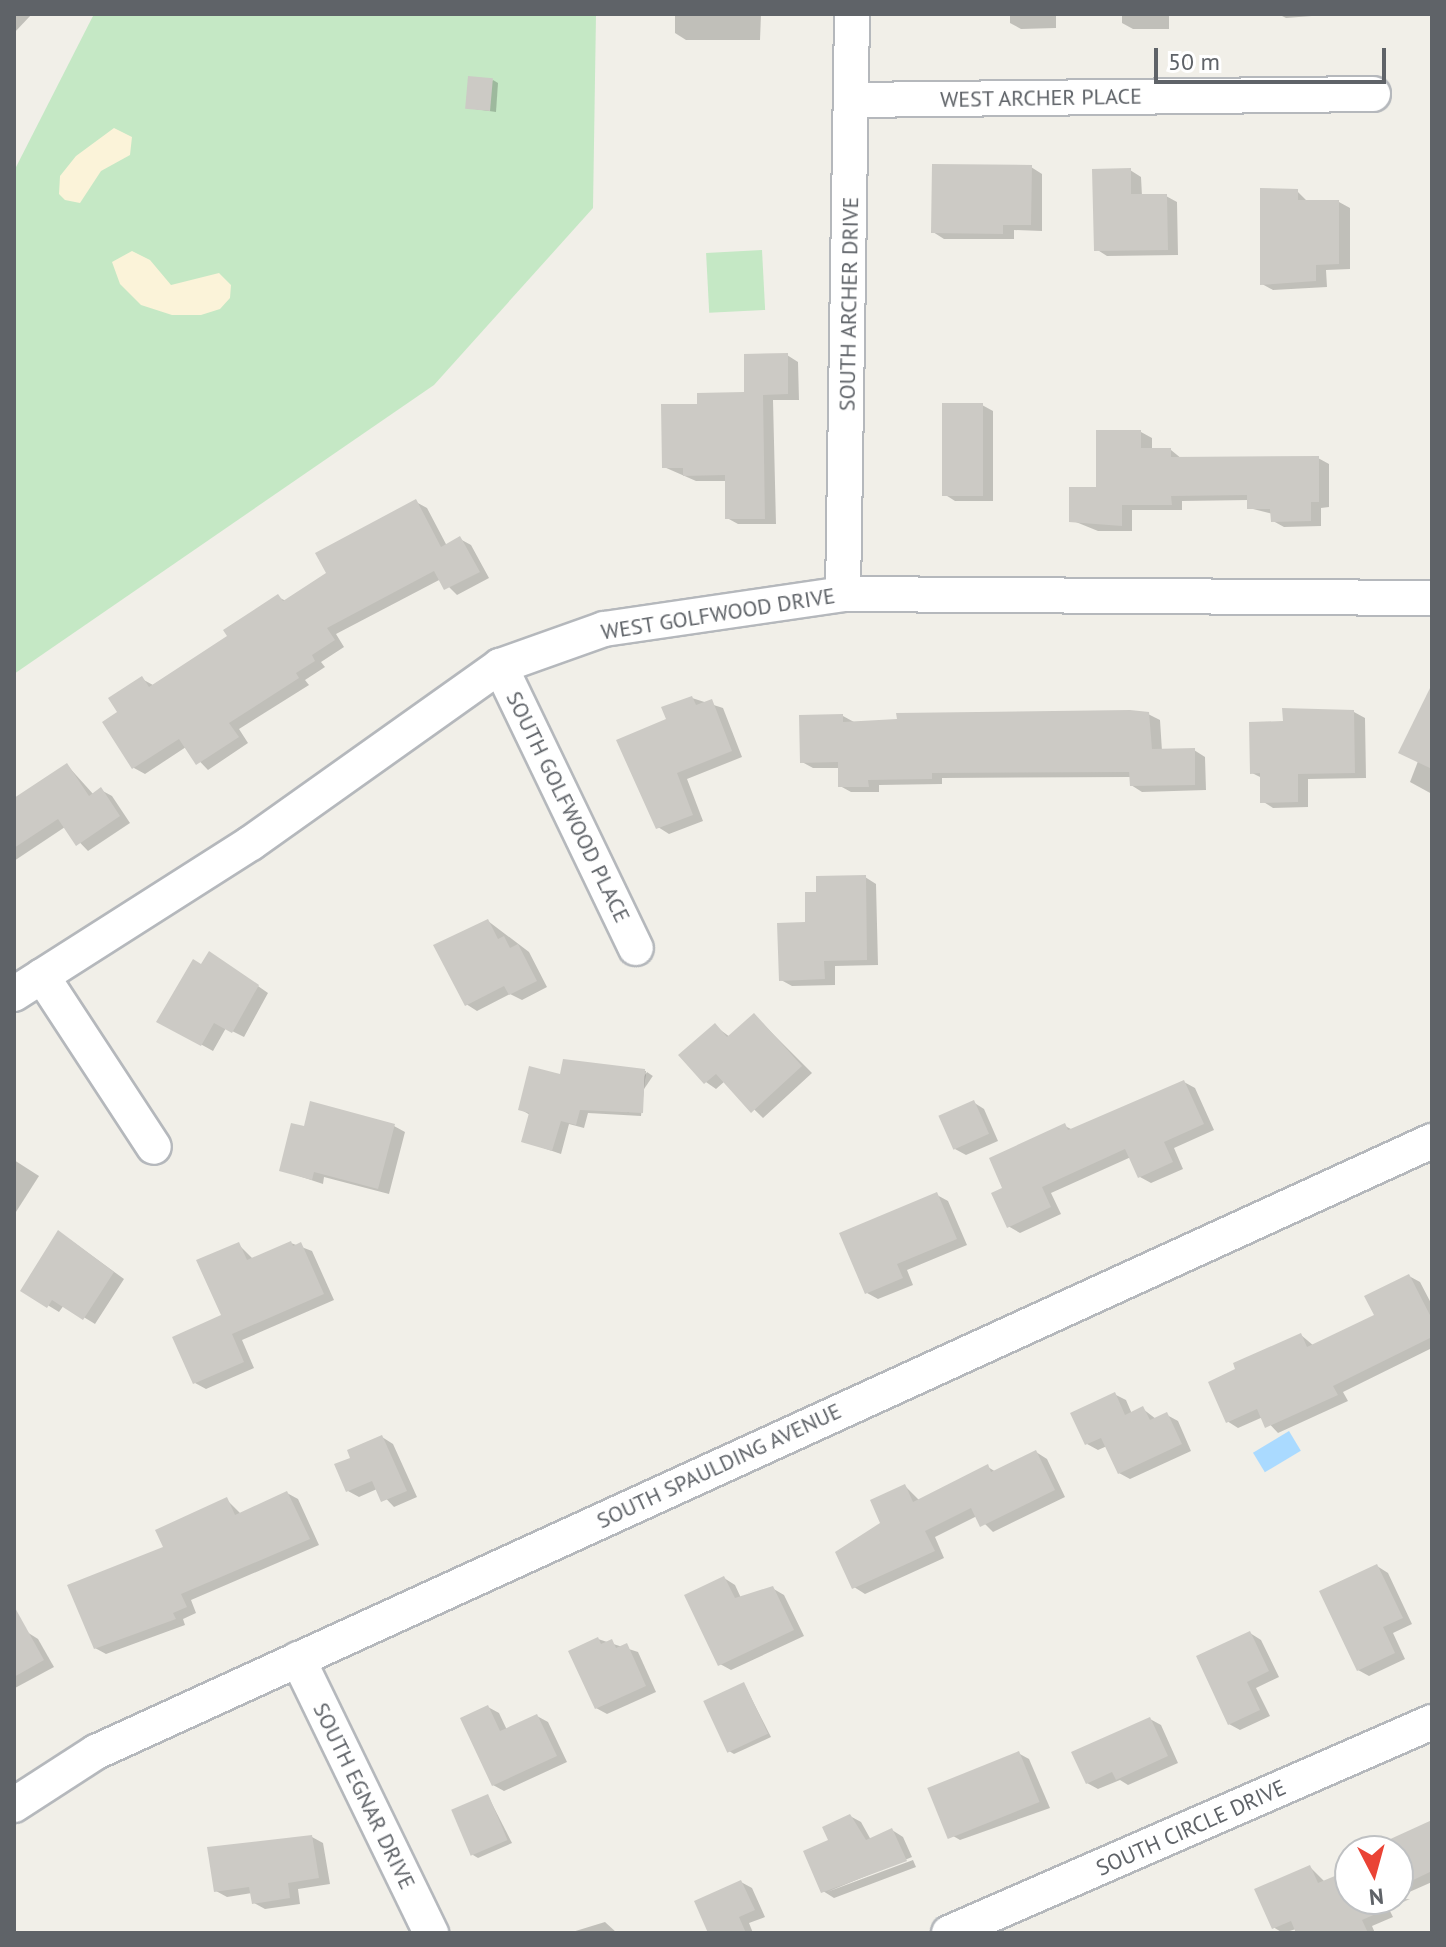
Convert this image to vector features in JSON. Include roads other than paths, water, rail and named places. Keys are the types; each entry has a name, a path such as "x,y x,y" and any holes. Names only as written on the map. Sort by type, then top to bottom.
{"street":[{"name":"SOUTH ARCHER DRIVE","path":"843,594 852,14"},
{"name":"WEST ARCHER PLACE","path":"852,100 1373,94"},
{"name":"WEST GOLFWOOD DRIVE","path":"28,985 251,843 500,666 604,629 843,594 1432,598"},
{"name":"SOUTH GOLFWOOD PLACE","path":"500,666 636,948"},
{"path":"28,985 154,1147"},
{"name":"SOUTH SPAULDING AVENUE","path":"14,1805 96,1752 1432,1141"},
{"name":"SOUTH EGNAR DRIVE","path":"298,1659 431,1933"},
{"name":"SOUTH CIRCLE DRIVE","path":"949,1933 1432,1722"}],"water":[{"path":"1289,1431 1301,1451 1265,1472 1253,1453"}]}
